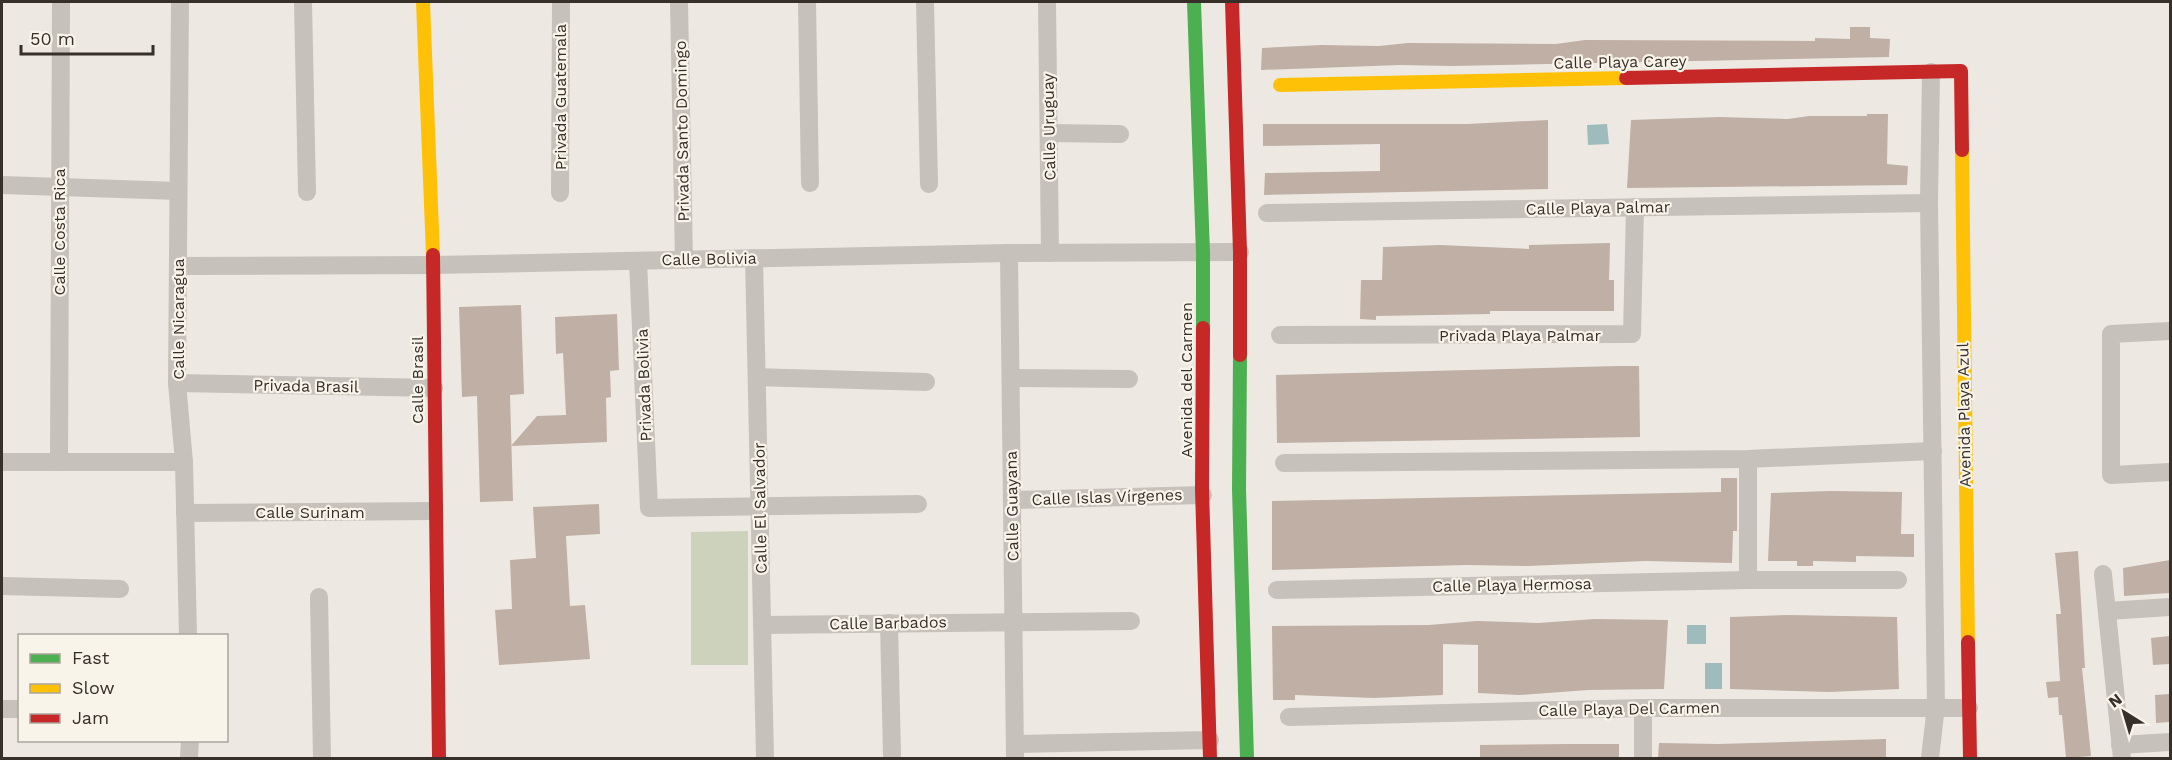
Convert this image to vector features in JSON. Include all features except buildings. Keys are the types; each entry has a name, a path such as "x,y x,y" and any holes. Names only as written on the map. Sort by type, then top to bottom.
{"street":[{"name":"Calle Costa Rica","path":"59,462 61,2"},
{"name":"Calle Nicaragua","path":"180,2 177,383 184,462 188,634"},
{"path":"303,2 307,192"},
{"name":"Calle Brasil","path":"423,2 433,265 434,512 439,759"},
{"name":"Privada Guatemala","path":"560,193 561,2"},
{"name":"Privada Santo Domingo","path":"679,2 684,260"},
{"path":"807,2 810,183"},
{"path":"925,2 929,184"},
{"name":"Calle Uruguay","path":"1047,2 1050,253"},
{"name":"Avenida del Carmen","path":"1194,2 1203,253 1203,495 1210,749"},
{"path":"1232,2 1240,252 1239,489 1247,759"},
{"name":"Calle Playa Carey","path":"1280,85 1961,71"},
{"name":"Avenida Playa Azul","path":"1961,71 1970,759"},
{"name":"Avenida Playa Azul","path":"1930,759 1936,706 1929,203 1931,72"},
{"path":"1049,133 1120,134"},
{"path":"2,186 178,191"},
{"name":"Calle Playa Palmar","path":"1267,213 1929,203"},
{"name":"Privada Playa Palmar","path":"1280,335 1632,334 1635,207"},
{"name":"Calle Bolivia","path":"178,266 433,265 1010,253 1240,252"},
{"name":"Calle Guayana","path":"1010,253 1015,751"},
{"name":"Calle El Salvador","path":"754,258 765,759"},
{"name":"Privada Bolivia","path":"638,261 649,508 760,506"},
{"path":"2170,331 2111,333 2111,476 2170,472"},
{"path":"757,377 926,382"},
{"path":"1011,378 1129,379"},
{"name":"Privada Brasil","path":"177,383 434,388"},
{"path":"1284,463 1748,459 1933,451"},
{"path":"1748,459 1748,580"},
{"path":"2,462 184,462"},
{"name":"Calle Islas Vírgenes","path":"1012,500 1203,495"},
{"path":"760,506 918,504"},
{"name":"Calle Surinam","path":"186,513 434,512"},
{"path":"2103,574 2121,752 2170,742"},
{"name":"Calle Playa Hermosa","path":"1276,590 1748,580 1898,580"},
{"path":"2,586 120,589"},
{"path":"319,597 322,759"},
{"path":"2107,611 2170,607"},
{"name":"Calle Barbados","path":"762,625 1131,621"},
{"path":"889,623 892,756"},
{"name":"Calle Playa Del Carmen","path":"1290,717 1643,708 1936,706 1969,708"},
{"path":"1643,708 1643,759"},
{"path":"2,709 18,709"},
{"path":"189,759 190,742"},
{"path":"1015,751 1210,749"}],"green space":[{"path":"748,531 748,665 691,665 691,532"}],"water":[{"path":"1607,124 1609,144 1588,145 1587,125"},
{"path":"1687,625 1706,625 1706,644 1687,644"},
{"path":"1705,663 1722,663 1722,689 1705,689"}],"traffic: fast":[{"path":"1194,2 1203,253 1203,328"},
{"path":"1240,355 1239,489 1247,758"}],"traffic: slow":[{"path":"423,2 433,255"},
{"path":"1280,85 1626,78"},
{"path":"1962,150 1968,642"}],"traffic: jam":[{"path":"1232,2 1240,252 1240,355"},
{"path":"1626,78 1961,71 1962,150"},
{"path":"433,255 439,758"},
{"path":"1203,328 1202,489 1210,758"},
{"path":"1968,642 1970,758"}]}
